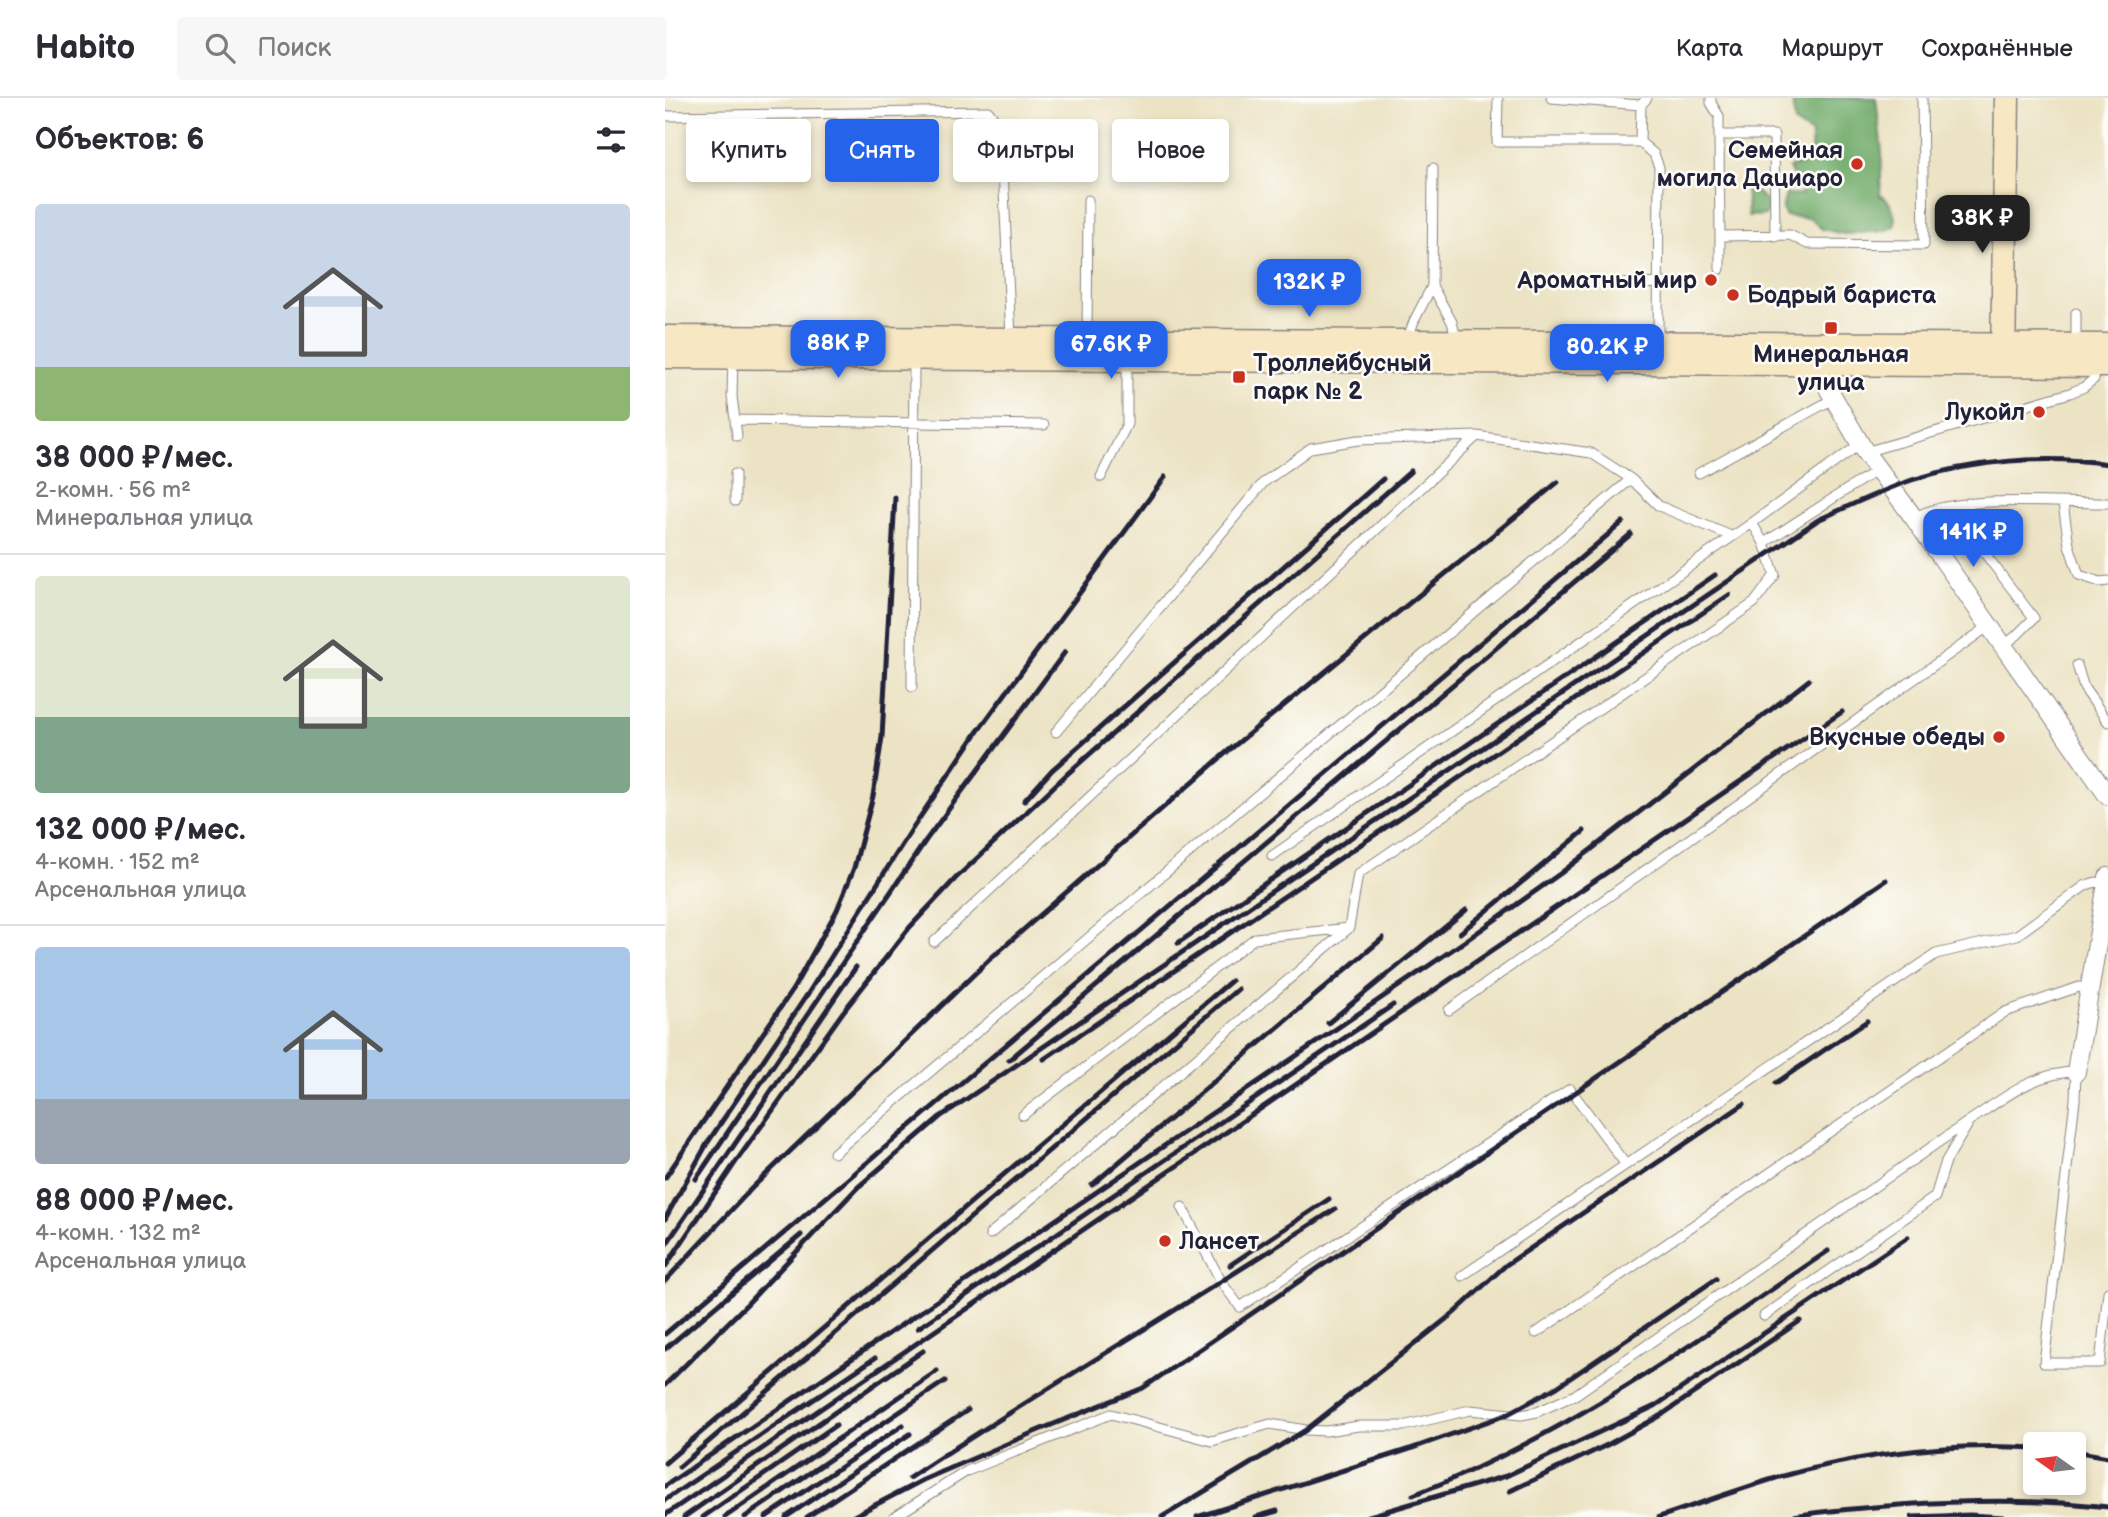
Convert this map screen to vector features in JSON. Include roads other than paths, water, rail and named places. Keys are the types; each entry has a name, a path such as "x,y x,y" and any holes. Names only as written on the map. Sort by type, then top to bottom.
{"street":[{"path":"2003,355 2007,98"},
{"path":"665,338 733,347 1658,352 2104,358"},
{"path":"2003,355 2076,346 2104,358"},
{"path":"665,356 733,347"},
{"path":"1087,350 1127,359 1407,352"},
{"path":"1826,354 1828,381 1833,399 1862,448 2108,796"},
{"path":"2076,1072 2108,882"}],"lane":[{"path":"1498,98 1497,142 1640,142 1654,154 1659,167 1658,352"},
{"path":"1551,98 1644,102 1640,142"},
{"path":"1711,98 1719,116 1720,269"},
{"path":"1720,236 1790,236 1807,244 1924,245 1922,98"},
{"path":"665,116 988,111 999,125 1002,149 1011,349"},
{"path":"1719,135 1774,135 1775,236"},
{"path":"1407,352 1414,321 1432,286 1433,168"},
{"path":"1087,350 1088,200"},
{"path":"1617,284 1679,284"},
{"path":"1432,286 1452,322 1457,352"},
{"path":"2076,313 2076,346"},
{"path":"733,347 732,396 737,436"},
{"path":"912,687 914,349"},
{"path":"1272,856 1731,536 1862,448 2070,393 2094,379 2104,358"},
{"path":"1101,477 1127,424 1127,359"},
{"path":"1699,473 1833,399"},
{"path":"735,420 1044,425"},
{"path":"934,942 1477,436"},
{"path":"1056,732 1264,482 1311,448 1358,440 1477,436 1591,453 1631,479 1659,506 1731,536"},
{"path":"1764,543 1877,470"},
{"path":"735,501 736,474"},
{"path":"834,1153 1631,479"},
{"path":"1968,503 1973,538 2034,618 2003,646"},
{"path":"1914,518 1933,508 1968,503 2108,503"},
{"path":"2063,504 2069,545 2080,575 2100,582 2108,580"},
{"path":"990,1234 1349,928 1358,874 1754,603 1775,575 1764,543 1752,523"},
{"path":"1449,1010 1989,626"},
{"path":"2077,665 2084,688 2108,722"},
{"path":"1462,1276 1936,954 2017,935 2086,885 2108,882"},
{"path":"1023,1115 1255,938 1349,928"},
{"path":"1536,1334 2005,1012 2079,987 2089,988"},
{"path":"894,1517 967,1471 1111,1414 1212,1441 1270,1424 1326,1431 1359,1426 1402,1426 1470,1410 1487,1410 1506,1415 1537,1412 1575,1395 1969,1121 2038,1078 2052,1074 2076,1072 2044,1363 2100,1363 2108,1292"},
{"path":"1182,1207 1222,1283 1240,1307 1570,1089 1626,1165"},
{"path":"1764,1316 1935,1197 1947,1161 1969,1121"}],"railway":[{"path":"665,1385 748,1303 857,1188 940,1117 1818,520 1900,484 1959,468 2035,460 2108,464"},
{"path":"665,1267 735,1163 843,1012 910,927 956,878 1066,775 1411,471"},
{"path":"665,1219 708,1142 978,731 1165,477"},
{"path":"1024,801 1052,770 1383,479"},
{"path":"665,1281 752,1188 990,959 1228,751 1558,482"},
{"path":"665,1178 793,989 837,910 854,868 873,796 882,737 895,497"},
{"path":"665,1334 1623,522"},
{"path":"1009,1060 1631,534"},
{"path":"1178,943 1715,575"},
{"path":"1044,1059 1729,595"},
{"path":"696,1179 926,840 1065,652"},
{"path":"665,1486 1468,939 1561,873 1809,680"},
{"path":"665,1515 1842,712"},
{"path":"1460,933 1584,831"},
{"path":"852,1517 923,1480 1143,1388 1886,880"},
{"path":"1328,1023 1466,910"},
{"path":"1092,1185 1383,938"},
{"path":"665,1246 856,967"},
{"path":"665,1463 1231,981"},
{"path":"679,1467 1238,989"},
{"path":"918,1328 1393,1005"},
{"path":"1776,1083 1867,1021"},
{"path":"1162,1517 1306,1430 1455,1312 1506,1265 1744,1104"},
{"path":"1230,1265 1329,1199"},
{"path":"909,1478 1335,1209"},
{"path":"665,1349 801,1235"},
{"path":"1366,1517 1506,1476 1655,1406 1908,1237"},
{"path":"1413,1495 1524,1445 1576,1416 1678,1353 1828,1251"},
{"path":"1197,1517 1410,1449 1506,1415 1557,1387 1716,1279"},
{"path":"1510,1491 1609,1444 1660,1416 1800,1321"},
{"path":"684,1517 923,1351"},
{"path":"665,1500 875,1358"},
{"path":"725,1517 937,1371"},
{"path":"745,1517 945,1381"},
{"path":"807,1517 968,1410"},
{"path":"703,1517 836,1425"},
{"path":"766,1517 903,1425"},
{"path":"786,1517 910,1434"},
{"path":"1659,1517 1776,1478 1840,1462 1937,1449 2023,1448"},
{"path":"2086,1453 2108,1457"},
{"path":"1788,1517 1952,1502 2004,1501 2108,1507"},
{"path":"1256,1517 1277,1511"},
{"path":"1912,1517 2003,1517"}],"place":[{"name":"Семейная могила Дациаро","path":"1857,164"},
{"name":"Ароматный мир","path":"1711,280"},
{"name":"Бодрый бариста","path":"1733,295"},
{"name":"Минеральная улица","path":"1831,328"},
{"name":"Троллейбусный парк № 2","path":"1239,377"},
{"name":"Лукойл","path":"2039,412"},
{"name":"Вкусные обеды","path":"1999,737"},
{"name":"Лансет","path":"1165,1241"}]}
